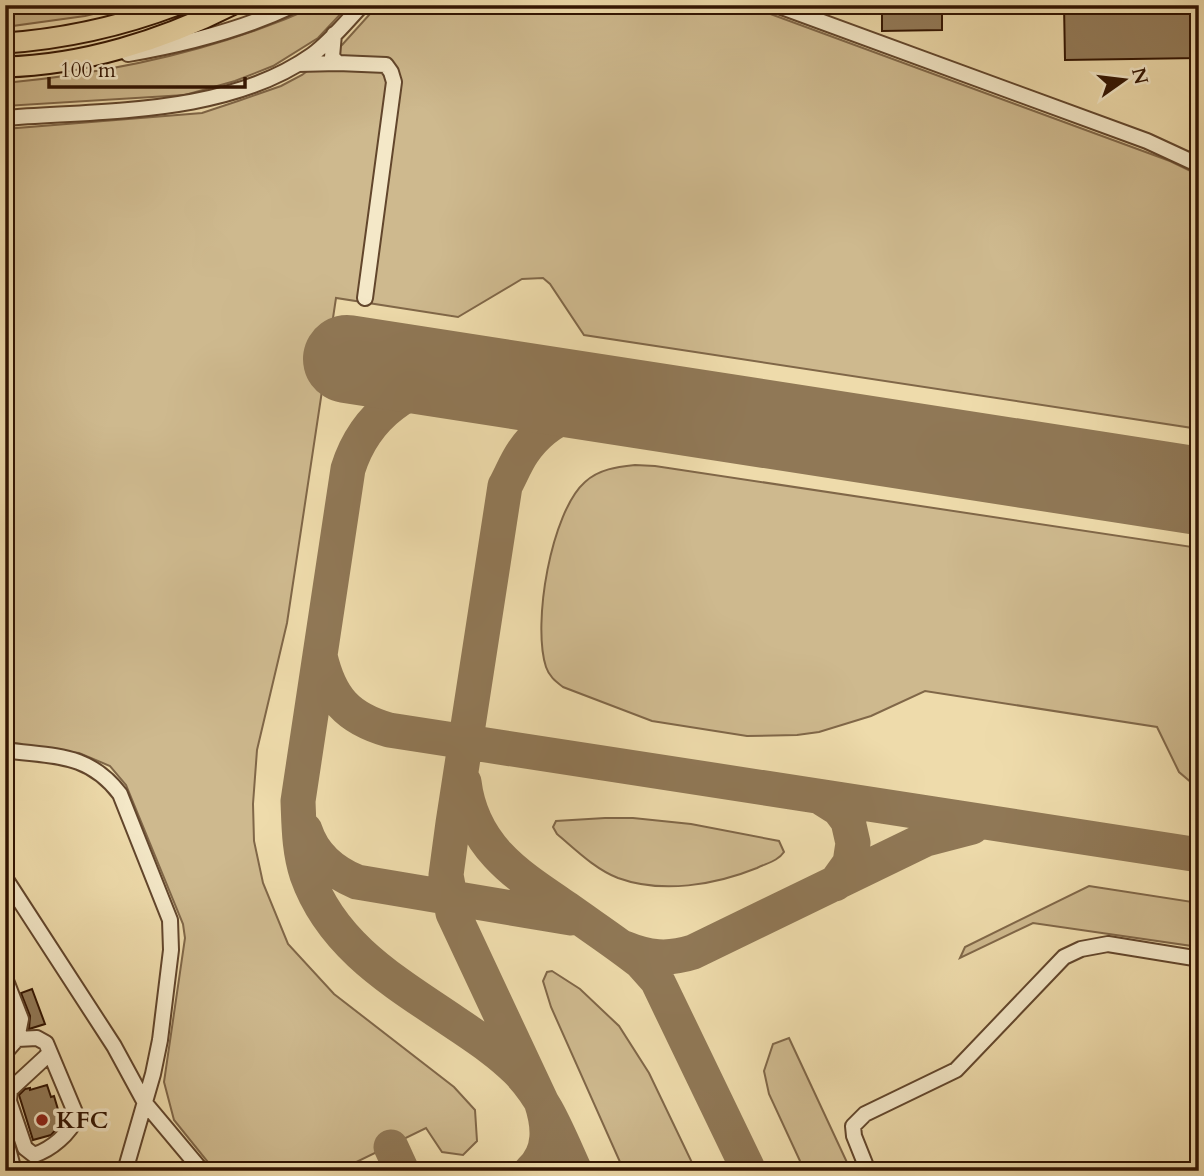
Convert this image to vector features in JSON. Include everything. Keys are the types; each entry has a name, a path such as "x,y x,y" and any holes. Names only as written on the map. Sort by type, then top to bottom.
{"main road":[{"path":"5,43 75,34 122,23 177,5"},
{"path":"5,67 30,67 129,46 177,30 232,5"}],"street":[{"path":"82,58 178,46 265,19 295,5"},
{"path":"5,118 194,102 239,90 298,64 314,53 362,5"},
{"path":"776,5 1147,141 1199,165"},
{"path":"334,34 332,57 338,62"},
{"path":"298,64 338,62 386,65 394,82 365,298"},
{"path":"5,750 71,760 99,771 120,794 170,920 171,950 160,1040 125,1171"},
{"path":"5,878 114,1046 145,1103 202,1171"},
{"path":"868,1171 853,1136 853,1126 865,1114 956,1070 1064,957 1082,949 1108,944 1194,958 1199,962"},
{"path":"5,978 20,1019 18,1039 5,1053"},
{"path":"18,1039 37,1038 46,1044 50,1053 77,1117 72,1128 44,1152 34,1155 25,1148 9,1101 10,1090 50,1053"},
{"path":"5,1137 14,1171"}],"shaded area":[{"path":"5,5 130,5 85,16 5,27"},
{"path":"318,5 349,5 318,38 273,66 235,81 185,95 5,106 5,83 85,73 165,57 243,35"},
{"path":"378,5 746,5 1170,161 1199,175 1199,429 584,335 550,284 543,278 522,279 458,317 336,298 287,623 257,750 253,804 254,841 263,883 288,944 334,994 454,1087 475,1110 477,1141 463,1155 442,1152 426,1128 338,1171 312,1171 308,1163 291,1171 215,1171 174,1120 164,1082 185,938 183,924 126,785 110,766 79,753 5,744 5,129 202,113 281,86 302,75 342,45"},
{"path":"635,465 1199,548 1199,789 1179,772 1157,727 925,691 871,716 819,732 747,736 652,721 563,687 547,670 542,648 543,597 554,542 573,497 585,482 602,471"},
{"path":"605,818 691,824 779,841 784,852 775,860 757,868 706,883 652,886 635,883 618,878 594,864 557,834 553,827 556,821"},
{"path":"1089,886 1199,903 1199,947 1033,923 960,958 965,947"},
{"path":"552,971 580,989 619,1026 649,1073 696,1171 624,1171 551,1007 543,981 547,972"},
{"path":"789,1038 851,1171 806,1171 800,1161 769,1094 764,1071 773,1044"}],"building":[{"path":"882,5 942,5 942,30 882,31"},
{"path":"1064,5 1199,5 1199,58 1065,60"},
{"path":"32,989 45,1024 29,1029 30,1016 21,993"},
{"path":"47,1085 51,1097 54,1096 62,1123 51,1135 33,1140 19,1095 25,1089"}],"taxiway":[{"path":"467,379 427,386 393,404 366,432 348,469 298,801 301,848 307,875 332,922 349,942 388,977 487,1044 517,1070 543,1105 575,1171"},
{"path":"531,1171 546,1146 544,1110 453,913 446,875 505,486 523,452 545,428 586,408 634,403"},
{"path":"320,656 329,684 342,704 362,719 389,730 1199,855"},
{"path":"464,782 476,824 500,857 531,884 641,962 657,980 749,1171"},
{"path":"820,797 839,809 848,821 853,843 850,863 835,884"},
{"path":"624,948 658,957 693,952 926,839 972,827"},
{"path":"305,830 313,847 325,862 357,882 571,918"},
{"path":"391,1147 402,1171"}],"runway":[{"path":"347,359 1199,491"}],"place":[{"name":"KFC","path":"42,1120"}]}
